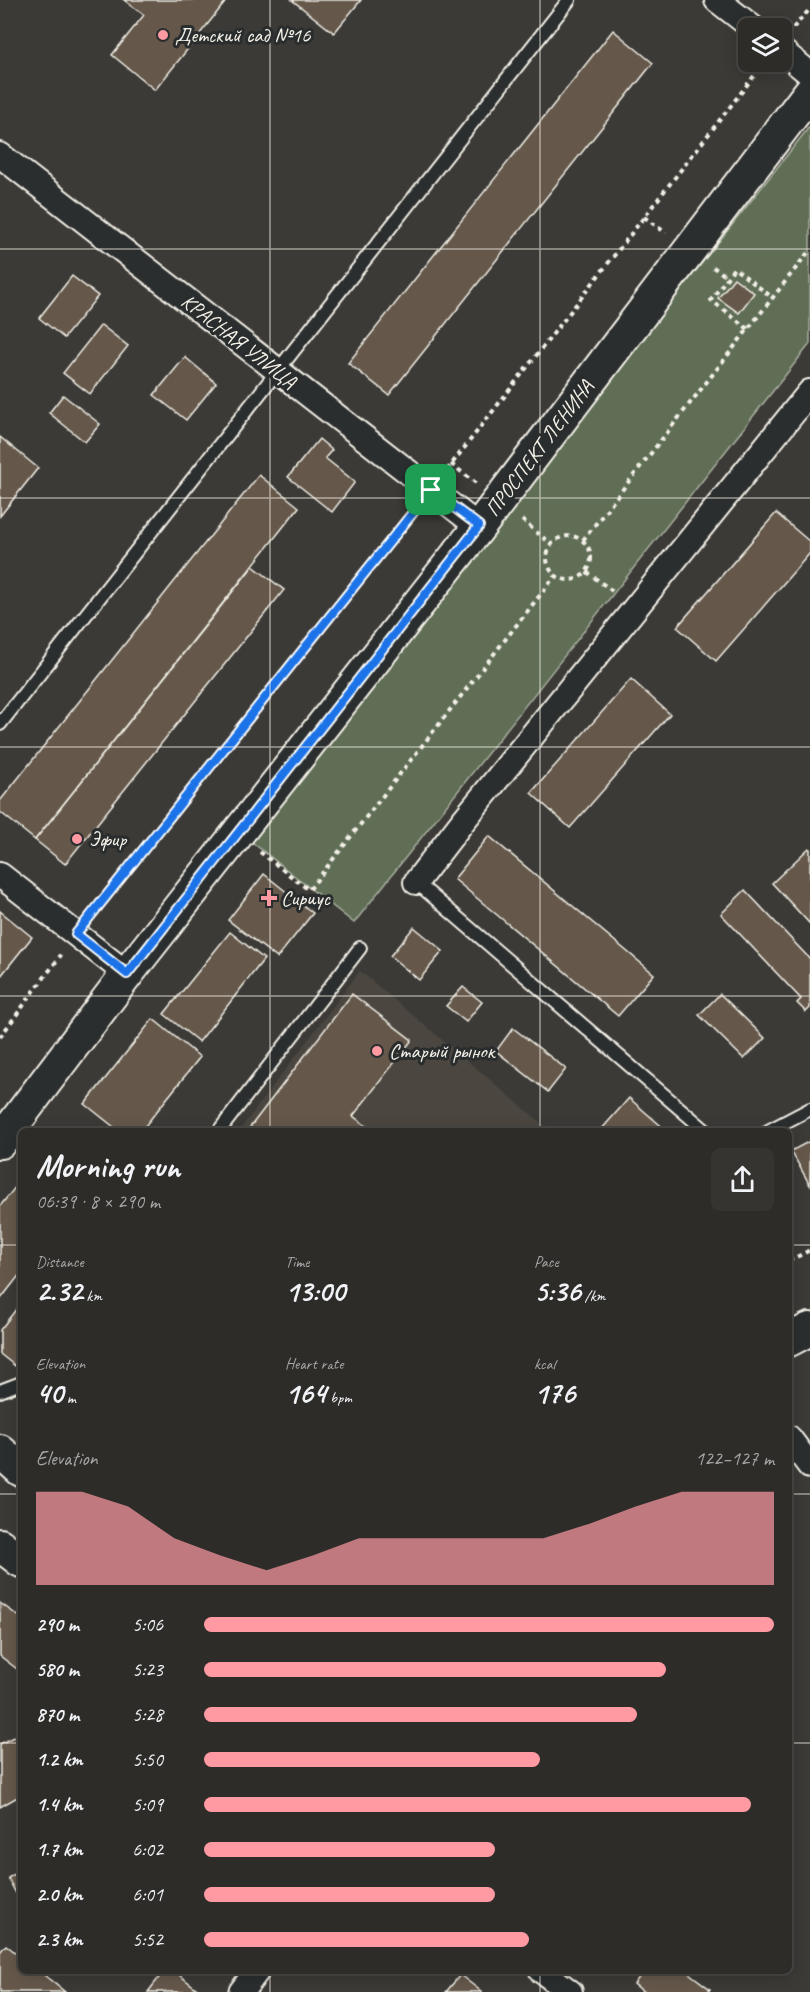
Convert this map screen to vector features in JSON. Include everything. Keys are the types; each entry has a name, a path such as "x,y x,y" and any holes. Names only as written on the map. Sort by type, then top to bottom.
{"street":[{"path":"717,0 740,18"},
{"path":"792,51 810,74"},
{"name":"ПРОСПЕКТ ЛЕНИНА","path":"0,1142 127,974 479,526 810,92"},
{"name":"КРАСНАЯ УЛИЦА","path":"0,155 479,526"},
{"path":"416,882 810,392"},
{"path":"0,875 127,974"},
{"path":"792,1338 810,1329"},
{"path":"792,1442 810,1466"},
{"path":"0,1451 18,1467"},
{"path":"0,1545 18,1559"},
{"path":"241,1992 255,1974"},
{"path":"546,1974 570,1992"}],"lane":[{"path":"0,724 569,0"},
{"path":"416,882 703,1128"},
{"path":"221,1128 360,948"},
{"path":"774,1128 810,1109"},
{"path":"0,1391 18,1384"}],"path":[{"path":"792,33 810,9"},
{"path":"0,1037 76,934 431,490 757,72"},
{"path":"583,540 810,250"},
{"path":"748,329 711,300 734,268 773,298"},
{"path":"566,536 575,536 583,540 589,547 591,555 591,564 587,572 580,578 572,580 563,580 555,576 549,569 547,561 547,552 551,544 558,538 566,536"},
{"path":"587,572 635,608"},
{"path":"237,834 309,890 555,576"},
{"path":"792,1259 810,1250"}],"shaded area":[{"name":"Старый рынок","path":"360,971 547,1128 241,1128"}],"green space":[{"path":"810,126 810,344 354,923 248,839"}],"building":[{"name":"Детский сад №16","path":"124,0 227,0 155,90 112,55 144,15"},
{"name":"Детский сад №16","path":"292,0 361,0 334,33"},
{"path":"613,30 653,63 389,395 348,363"},
{"path":"72,276 98,296 64,338 39,318"},
{"path":"734,278 754,293 739,313 718,298"},
{"path":"101,325 128,346 90,394 63,373"},
{"path":"185,357 216,383 186,420 154,395"},
{"path":"63,395 100,424 85,442 49,413"},
{"path":"0,437 38,468 0,516"},
{"path":"319,439 332,450 325,458 355,482 332,512 288,477"},
{"path":"259,475 299,507 35,840 0,812 0,801"},
{"path":"776,513 810,542 810,553 716,661 677,627"},
{"path":"253,566 284,590 65,864 35,840"},
{"path":"631,679 670,714 570,828 531,793"},
{"path":"489,836 654,974 618,1016 454,879"},
{"path":"810,849 810,924 772,883"},
{"path":"264,874 313,913 277,958 228,920"},
{"path":"745,890 810,959 810,1008 806,1012 797,1003 801,999 721,914"},
{"path":"0,911 32,937 0,977"},
{"path":"414,927 443,951 419,980 390,956"},
{"path":"230,932 264,959 199,1042 164,1014"},
{"path":"463,987 482,1002 466,1022 446,1006"},
{"path":"352,994 412,1040 353,1116 369,1128 249,1128"},
{"path":"720,994 765,1038 744,1059 699,1015"},
{"path":"153,1019 200,1057 143,1128 115,1128 85,1104"},
{"path":"513,1028 566,1069 548,1092 496,1051"},
{"path":"629,1098 664,1128 603,1128"},
{"path":"810,1141 810,1185 792,1153 792,1150"},
{"path":"18,1184 18,1277 0,1300 0,1206"},
{"path":"18,1307 18,1368 0,1354 0,1330"},
{"path":"0,1603 18,1616 18,1670 0,1656"},
{"path":"18,1735 18,1797 0,1807 0,1744"},
{"path":"18,1872 18,1897 8,1878"},
{"path":"6,1945 18,1955 18,1974 43,1974 65,1992 0,1992 0,1952"},
{"path":"162,1974 178,1974 201,1992 148,1992"},
{"path":"642,1974 690,1974 710,1989 708,1992 644,1992 634,1984"},
{"path":"460,1975 482,1992 446,1992"}],"place":[{"name":"Детский сад №16","path":"163,35"},
{"name":"Эфир","path":"77,839"},
{"name":"Сириус","path":"269,898"},
{"name":"Старый рынок","path":"377,1051"}],"route":[{"path":"431,490 479,526 127,974 76,934 431,490"}]}
